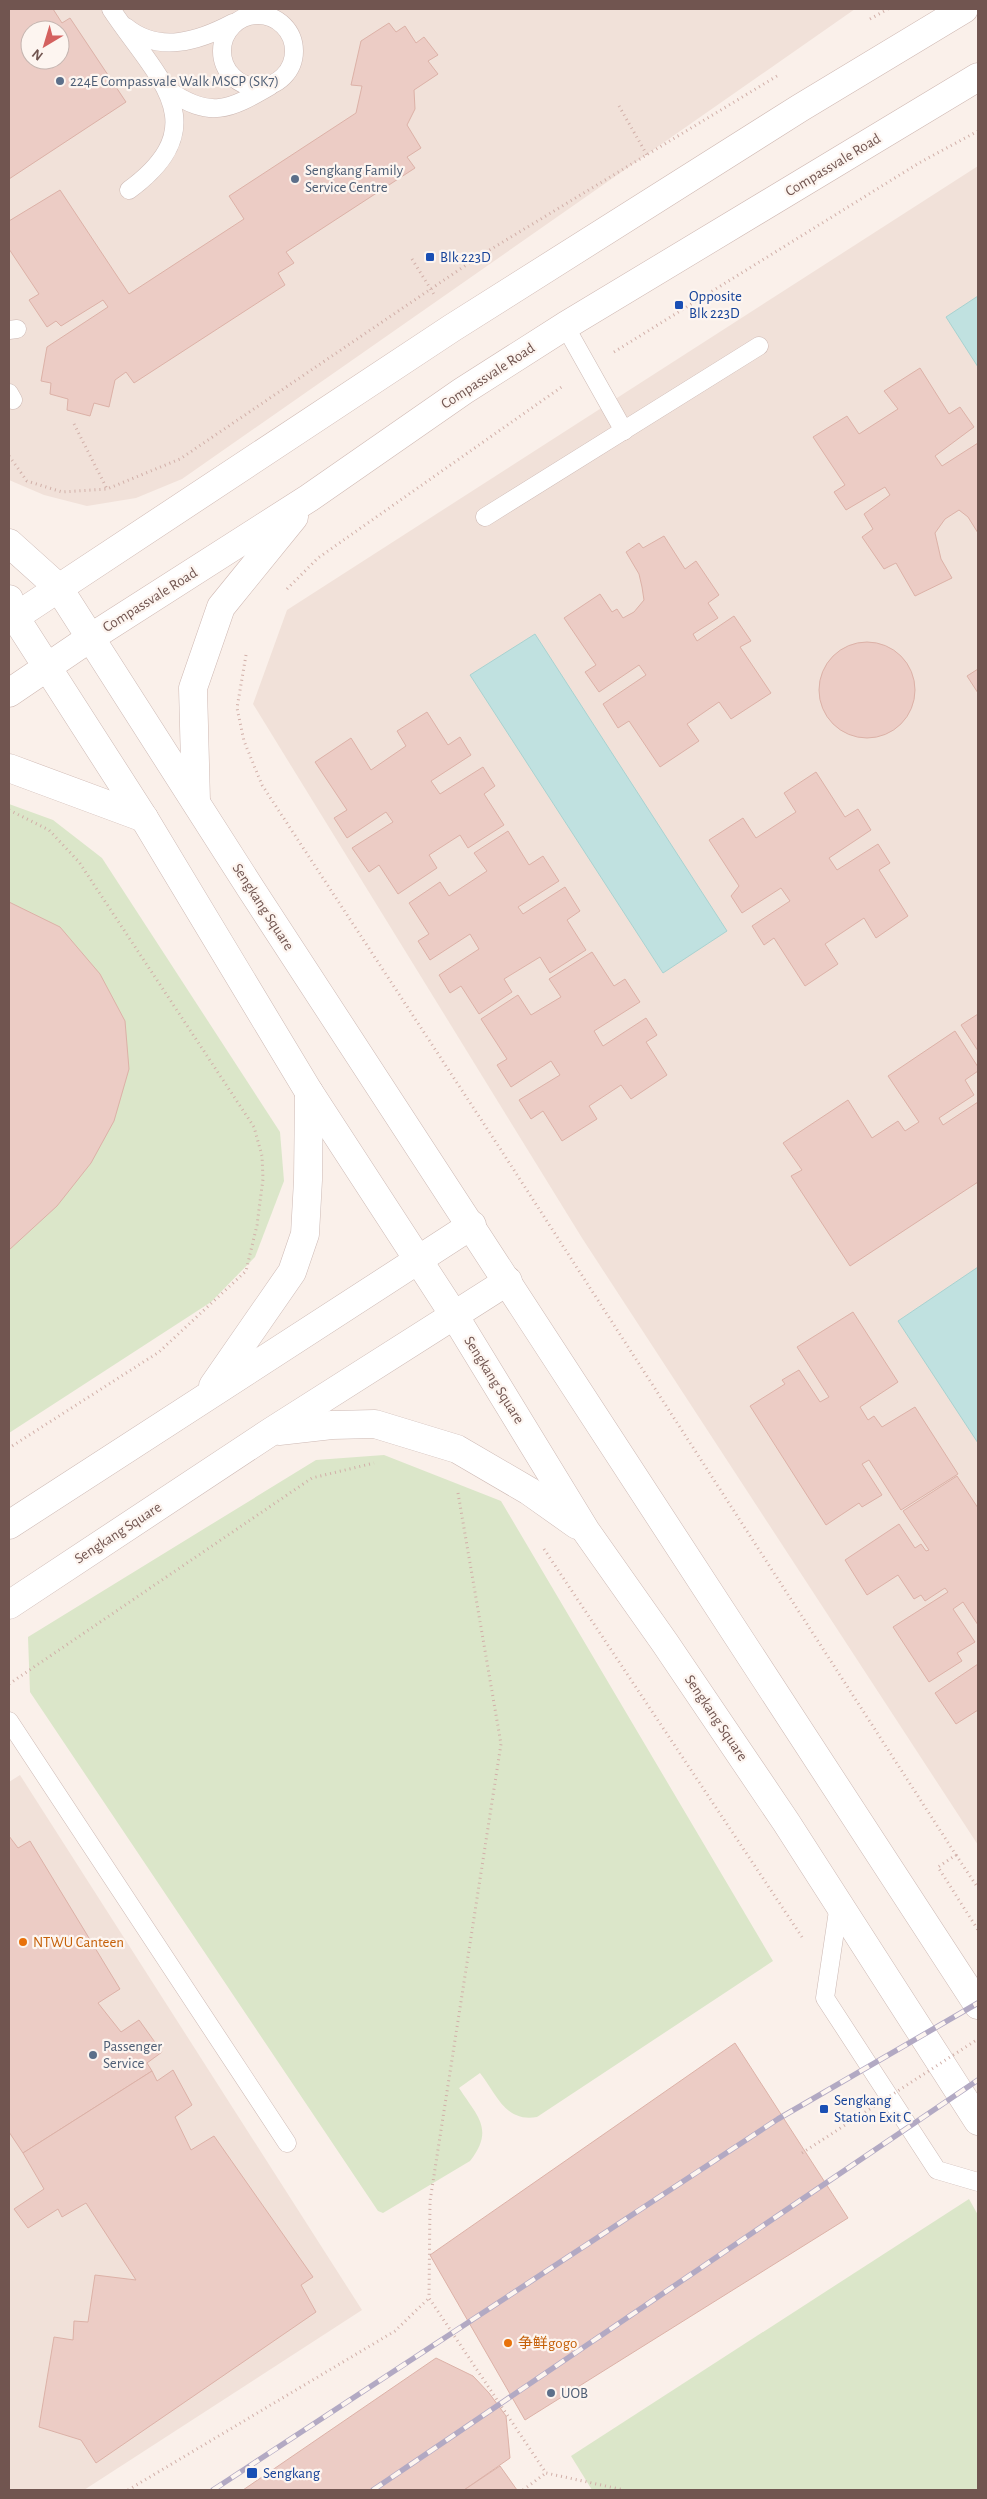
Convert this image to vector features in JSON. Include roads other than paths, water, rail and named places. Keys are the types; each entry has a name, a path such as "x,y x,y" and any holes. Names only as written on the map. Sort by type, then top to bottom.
{"street":[{"path":"11,613 58,587 452,328 800,108 959,11"},
{"name":"Compassvale Road","path":"9,693 90,638 309,498 463,391 565,326 978,77"},
{"path":"196,801 193,688 221,607 309,498"},
{"name":"Sengkang Square","path":"9,543 58,587 251,889 508,1280 978,2005"},
{"name":"Sengkang Square","path":"11,613 144,818 309,1092 454,1316 586,1531 666,1643 978,2121"},
{"path":"9,768 144,818"},
{"path":"207,1396 292,1272 305,1234 309,1092"},
{"path":"9,1525 472,1225"},
{"name":"Sengkang Square","path":"9,1605 272,1431 508,1280"},
{"path":"272,1431 332,1425 375,1424 458,1448 529,1492 586,1531"}],"lane":[{"path":"115,14 137,36 154,41 174,42 191,41 245,17 257,14 269,16 280,22 294,42 293,65 278,82 240,104 204,109 185,102 168,90 115,14"},
{"path":"233,23 226,33 222,45 226,69 234,78 244,84 261,87 278,82"},
{"path":"129,190 154,170 163,158 172,138 174,113 168,90"},
{"path":"565,326 624,431"},
{"path":"485,517 759,346"},
{"path":"9,1721 286,2143"},
{"path":"838,1904 825,1998 937,2170 978,2182"}],"water":[{"path":"978,296 978,367 946,317"},
{"path":"535,634 727,931 663,973 470,675"},
{"path":"978,1267 978,1443 898,1321"}],"railway":[{"path":"213,2490 778,2119 978,2003"},
{"path":"373,2490 978,2080"}],"place":[{"name":"224E Compassvale Walk MSCP (SK7)","path":"60,81"},
{"name":"Sengkang Family Service Centre","path":"295,179"},
{"name":"Blk 223D","path":"430,257"},
{"name":"Opposite Blk 223D","path":"679,305"},
{"name":"NTWU Canteen","path":"23,1942"},
{"name":"Passenger Service","path":"93,2055"},
{"name":"Sengkang Station Exit C","path":"824,2109"},
{"name":"争鲜gogo","path":"508,2343"},
{"name":"UOB","path":"551,2393"},
{"name":"Sengkang","path":"252,2473"}]}
